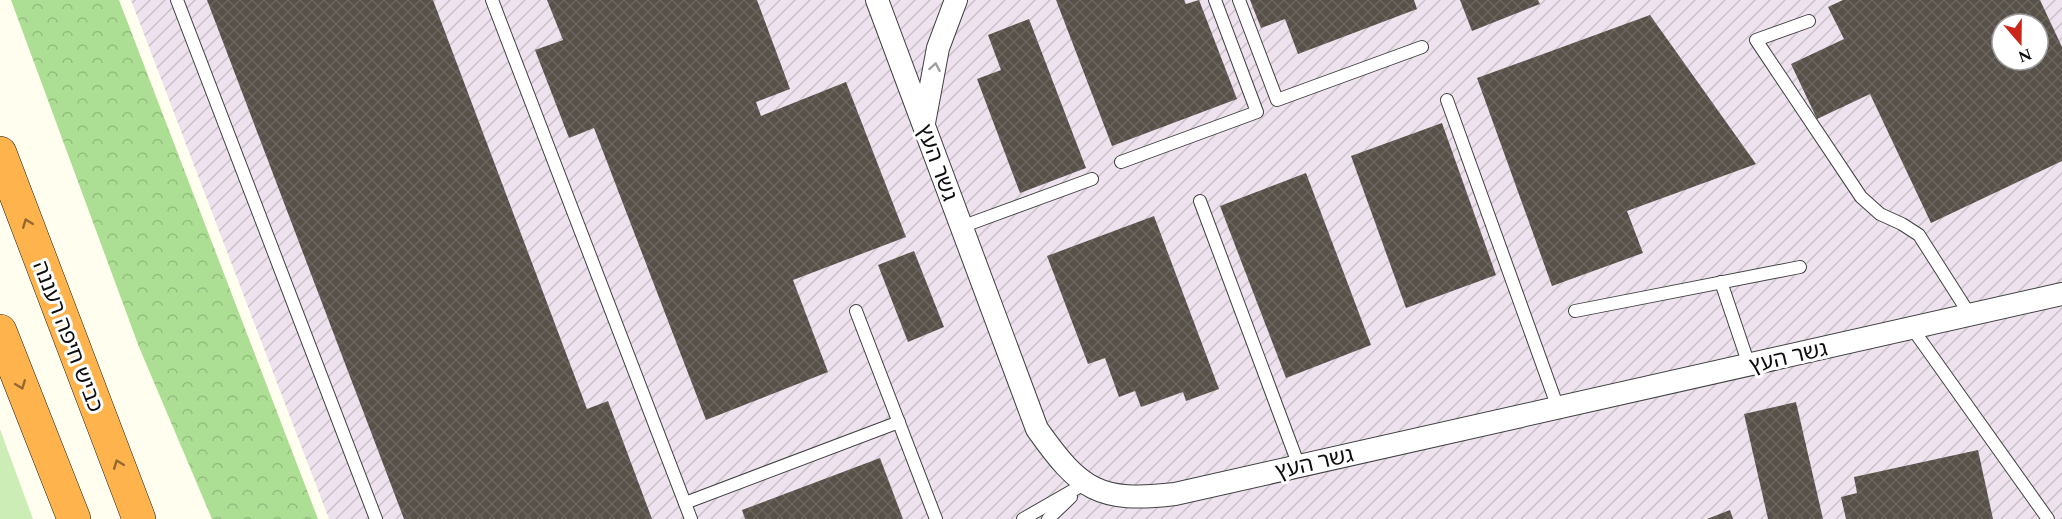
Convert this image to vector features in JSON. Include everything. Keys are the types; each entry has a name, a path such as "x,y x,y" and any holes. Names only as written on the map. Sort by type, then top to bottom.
{"highway":[{"name":"כביש חיפה רעננה","path":"0,153 139,519"},
{"path":"0,331 74,519"}],"street":[{"name":"גשר העץ","path":"877,0 1037,429 1059,460 1084,484 1136,498 1174,494 2062,294"},
{"path":"924,124 938,48 956,0"}],"lane":[{"path":"177,0 376,519"},
{"path":"492,0 691,519"},
{"path":"1121,162 1257,112 1215,0"},
{"path":"1239,0 1277,100 1422,47"},
{"path":"1809,21 1756,40 1861,197 1880,214 1919,235 1970,315"},
{"path":"1447,100 1558,408"},
{"path":"962,227 1092,179"},
{"path":"1200,201 1299,465"},
{"path":"1575,311 1800,267"},
{"path":"1721,282 1749,365"},
{"path":"856,311 936,519"},
{"path":"1912,328 2048,519"},
{"path":"685,503 899,422"},
{"path":"1023,519 1052,513 1084,484"}],"shaded area":[{"path":"131,0 2062,0 2062,519 329,519"}],"green space":[{"path":"11,0 119,0 318,519 212,519 139,347"},
{"path":"0,429 33,519 0,519"}],"building":[{"path":"207,0 433,0 587,409 608,401 652,519 404,519"},
{"path":"547,0 757,0 790,89 756,102 761,116 846,82 906,237 793,280 828,372 706,420 594,128 569,138 535,50 563,40"},
{"path":"1056,0 1184,0 1186,4 1199,0 1237,99 1112,146"},
{"path":"1250,0 1414,0 1417,9 1298,54 1285,19 1261,28"},
{"path":"1460,0 1538,0 1540,4 1472,31"},
{"path":"1843,0 2040,0 2046,12 1990,12 1990,72 2050,72 2050,21 2062,47 2062,161 1931,223 1870,94 1817,119 1791,64 1844,39 1828,7"},
{"path":"1650,15 1756,164 1627,211 1643,253 1552,286 1477,78"},
{"path":"1029,19 1086,168 1020,193 977,79 1001,70 988,35"},
{"path":"1442,123 1496,275 1406,308 1351,156"},
{"path":"1306,173 1371,345 1286,378 1220,206"},
{"path":"1154,216 1219,389 1186,401 1183,392 1141,407 1135,391 1119,397 1105,358 1088,364 1047,256"},
{"path":"914,251 944,327 908,342 878,265"},
{"path":"1796,402 1823,519 1768,519 1744,414"},
{"path":"1978,450 1993,519 1846,519 1841,497 1857,493 1854,477"},
{"path":"880,458 903,519 745,519 742,510"},
{"path":"1730,510 1733,519 1707,519"}]}
